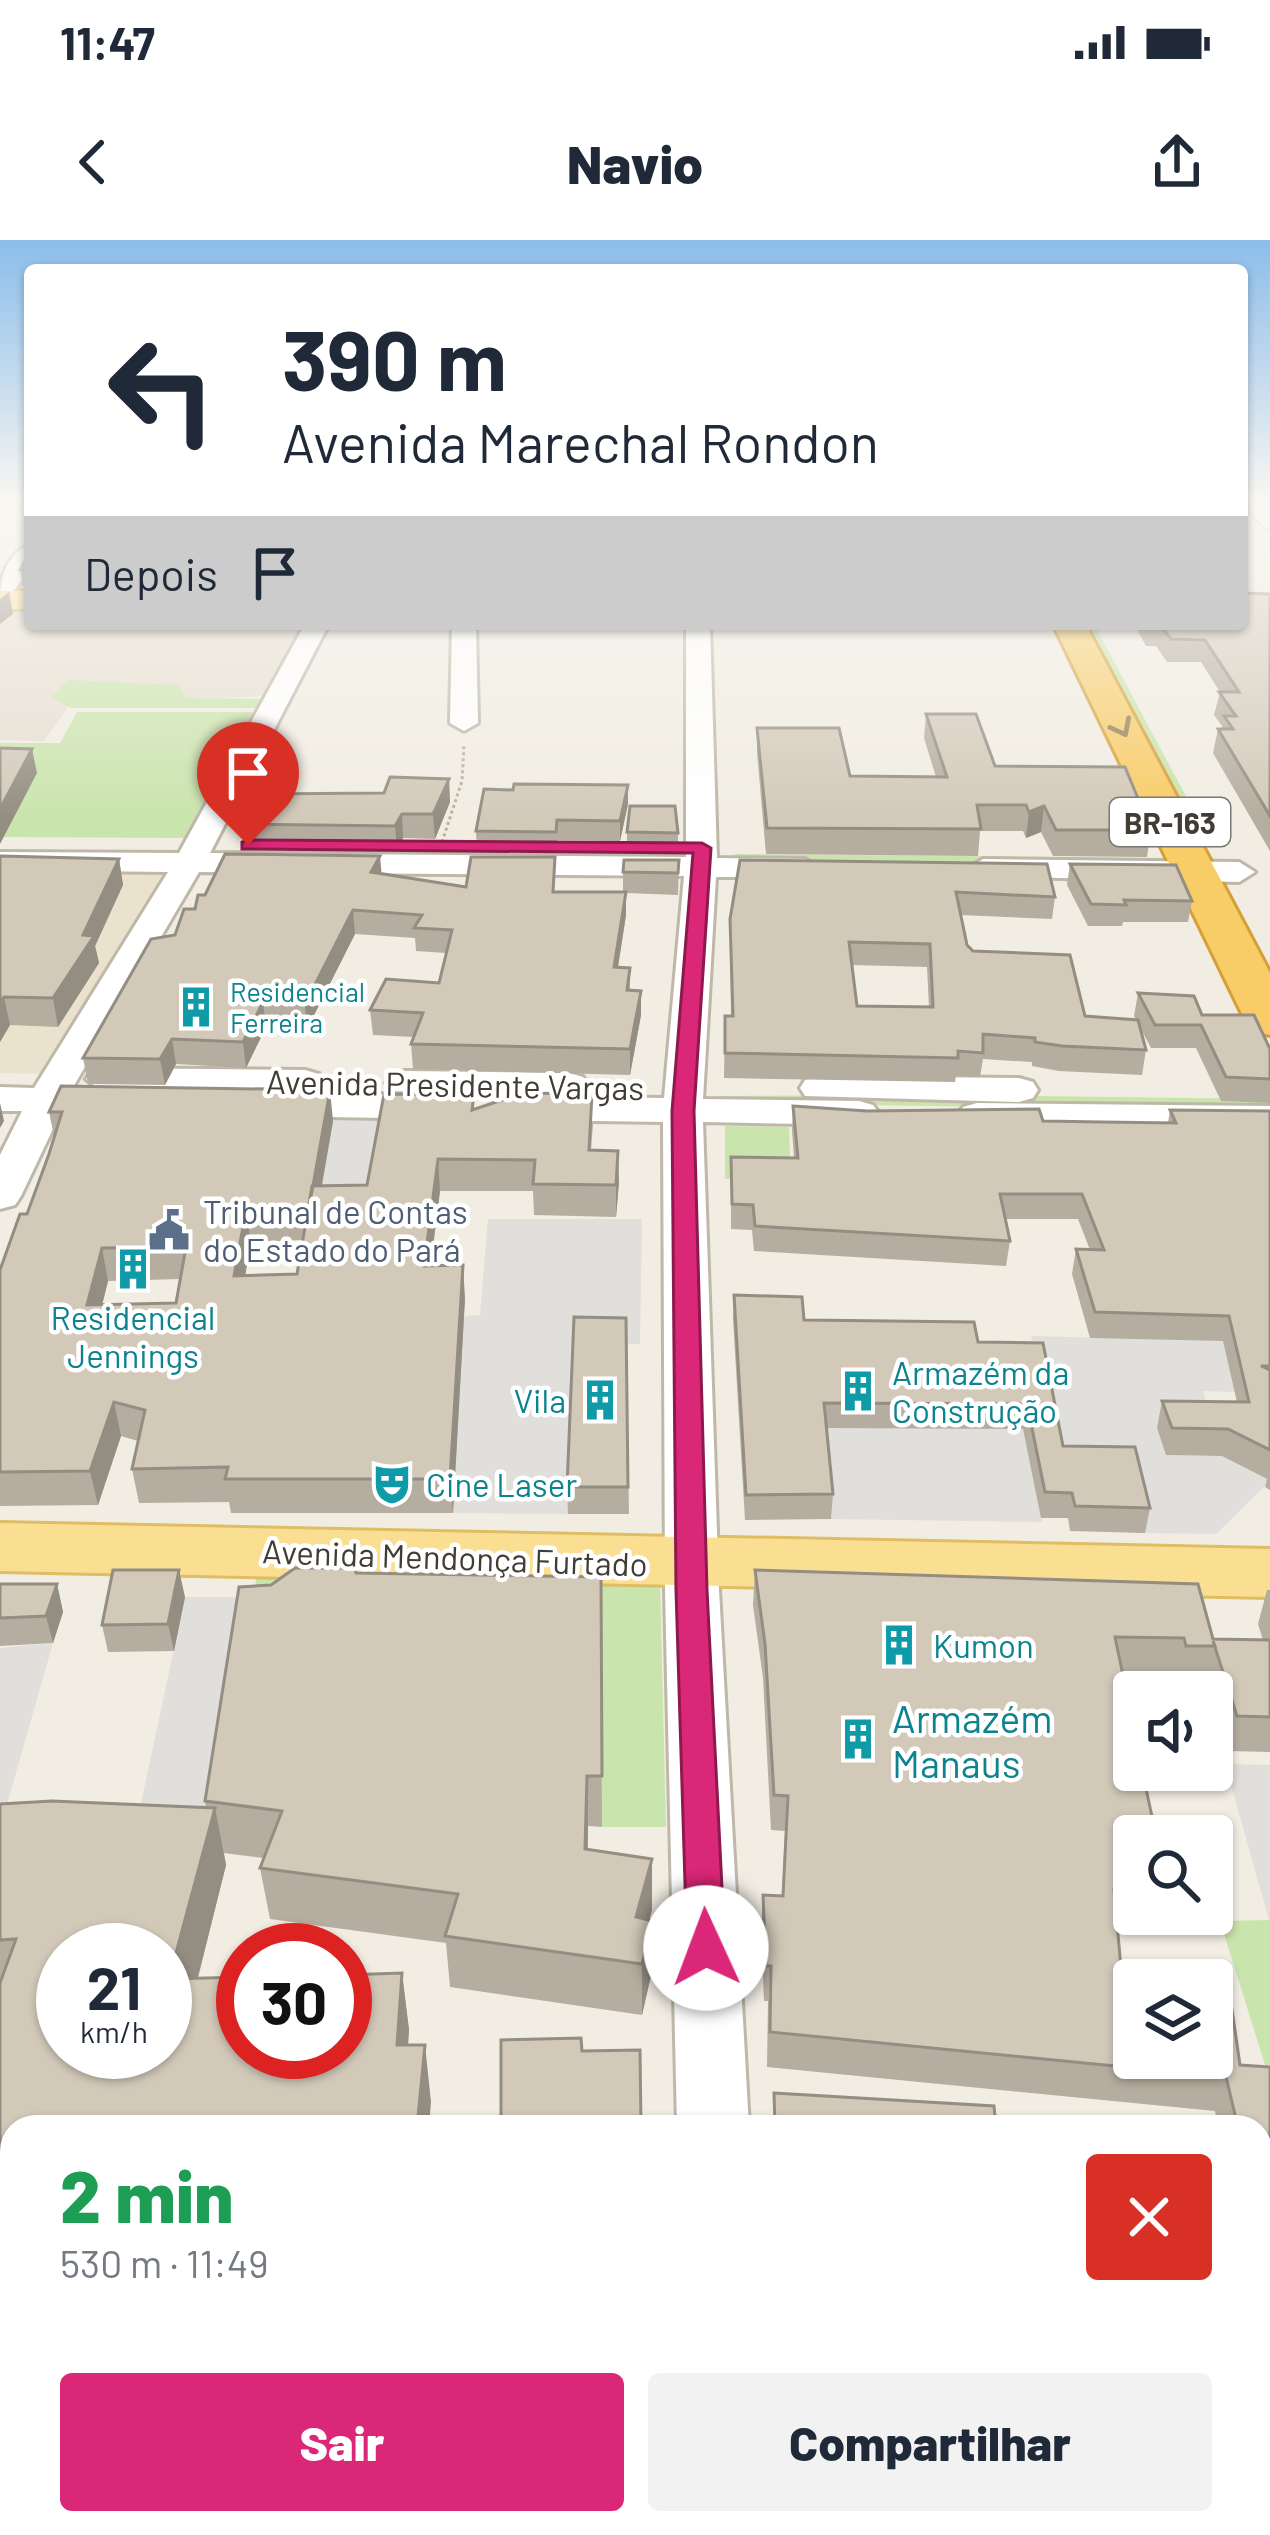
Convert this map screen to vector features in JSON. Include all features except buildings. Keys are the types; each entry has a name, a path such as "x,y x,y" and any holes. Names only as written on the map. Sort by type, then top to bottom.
{"highway":[{"name":"BR-163","path":"1073,630 1260,910"},
{"name":"BR-163","path":"1105,630 1226,863 1270,1020"}],"main road":[{"name":"Avenida Mendonça Furtado","path":"0,1547 1270,1601"},
{"name":"Avenida Mendonça Furtado","path":"0,1579 1270,1573"}],"street":[{"path":"0,1196 52,1089 195,853 313,630"},
{"path":"464,630 464,723"},
{"path":"698,630 702,857 684,1099 692,1577 713,2115"},
{"path":"0,844 195,853 841,859"},
{"path":"0,861 440,847 702,857"},
{"path":"958,860 1226,863"},
{"name":"Avenida Presidente Vargas","path":"0,1078 52,1089 684,1099 1270,1118"},
{"name":"Avenida Presidente Vargas","path":"0,1099 52,1089"},
{"name":"Avenida Presidente Vargas","path":"684,1099 1270,1093"}],"path":[{"path":"440,847 462,781 464,723"}],"shaded area":[{"path":"8,606 24,606 24,630 299,630 270,696 71,703 44,741 0,740 0,616"},
{"path":"0,867 171,868 43,1074 0,1073"},
{"path":"309,1118 409,1121 390,1223 308,1268"},
{"path":"488,1219 642,1219 640,1344 574,1344 568,1514 453,1513 464,1316 480,1315"},
{"path":"1270,1329 1270,1393 1203,1391 1214,1428 1167,1455 1222,1456 1270,1481 1216,1534 1145,1533 1130,1473 1059,1472 1068,1518 1042,1518 1042,1522 831,1519 822,1428 984,1428 1038,1366 1031,1336 1182,1340"},
{"path":"185,1597 253,1597 588,1826 586,1900 215,1852 130,1855"},
{"path":"53,1643 2,1822 0,1822 0,1648"},
{"path":"1233,1764 1270,1765 1269,1920 1233,1791"}],"green space":[{"path":"1085,630 1097,630 1212,845 1196,845"},
{"path":"68,680 179,685 186,698 269,699 263,708 71,708 52,697"},
{"path":"77,712 253,712 186,838 0,837 0,743 60,743"},
{"path":"224,850 681,854 687,859 222,856"},
{"path":"736,854 1173,858 1177,865 729,859"},
{"path":"717,1096 1270,1099 1270,1111 728,1103"},
{"path":"725,1126 789,1127 791,1181 725,1179"},
{"path":"257,1575 660,1580 666,1827 602,1827 601,1627 253,1597"},
{"path":"1270,1920 1270,2081 1224,1935 1233,1935 1233,1921"}],"place":[{"name":"Residencial Ferreira","path":"196,1007"},
{"name":"Tribunal de Contas do Estado do Pará","path":"169,1230"},
{"name":"Residencial Jennings","path":"133,1269"},
{"name":"Armazém da Construção","path":"858,1391"},
{"name":"Vila","path":"600,1400"},
{"name":"Cine Laser","path":"392,1484"},
{"name":"Kumon","path":"899,1645"},
{"name":"Armazém Manaus","path":"858,1739"}],"route":[{"path":"248,845 702,848 683,1111 692,1590 706,1948"}]}
